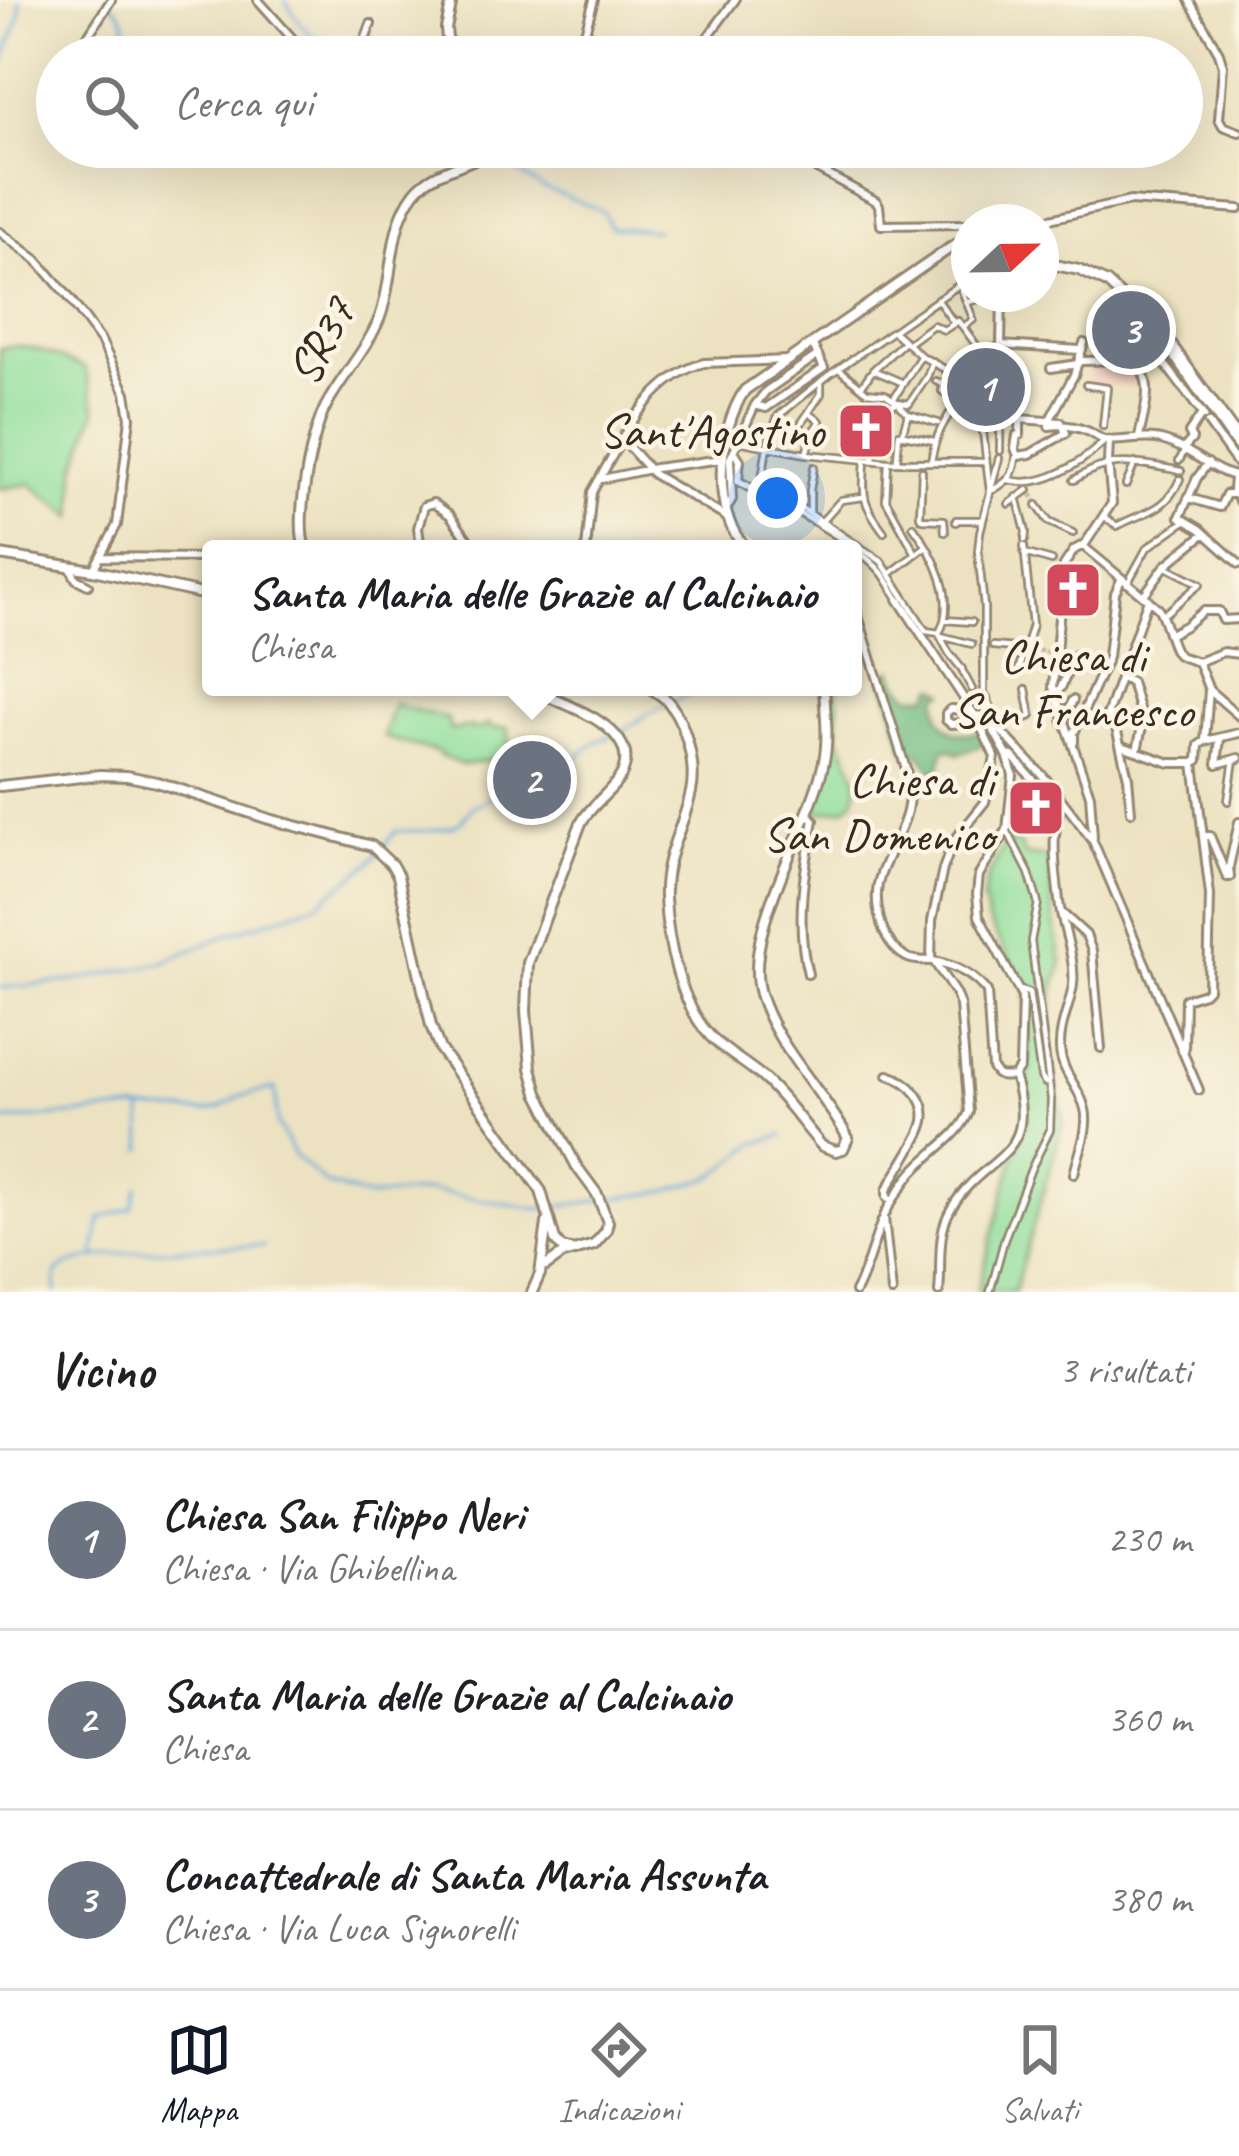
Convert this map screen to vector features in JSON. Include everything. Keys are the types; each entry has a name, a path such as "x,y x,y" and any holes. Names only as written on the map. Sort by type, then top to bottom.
{"main road":[{"path":"446,36 452,0"},
{"name":"SR37","path":"303,540 300,524 318,424 378,321 404,207 425,181 454,168"},
{"path":"739,540 728,514 722,459 738,400 756,381 951,247"},
{"path":"1059,266 1107,283 1171,344 1239,439"},
{"path":"0,555 202,594"},
{"path":"542,1268 563,1254 588,1249 602,1239 608,1222 597,1194 577,1167 538,1093 531,1068 528,963 580,823 621,776 626,755 615,732 604,724 543,696"},
{"path":"663,696 678,718 690,761 692,790 669,852 664,887 673,948 695,1016 715,1042 764,1078 822,1146 836,1151 843,1149 848,1138 778,1037 760,996 755,969 770,910 826,754 824,696"},
{"path":"0,786 127,776 372,846 398,876 440,1049 533,1177 546,1201 558,1244 575,1251"},
{"path":"542,1268 548,1213"},
{"path":"532,1292 558,1244"}],"street":[{"path":"88,36 111,0"},
{"path":"258,0 290,36"},
{"path":"584,36 594,0"},
{"path":"711,36 735,0"},
{"path":"1190,0 1223,66 1219,119 1223,126 1239,132"},
{"path":"366,36 371,24"},
{"path":"815,168 875,201 881,225 951,224"},
{"path":"1059,217 1130,201 1239,209"},
{"path":"0,232 37,260 68,296 101,341 126,393 130,418 117,525 93,570"},
{"path":"850,540 761,485 778,416 951,289"},
{"path":"937,299 954,323"},
{"path":"963,328 973,318 971,312"},
{"path":"939,1292 941,1242 951,1208 970,1184 1004,1156 1015,1142 1022,1118 1014,1076 1020,1067 1022,997 979,916 977,894 979,875 1007,830 1013,775 987,717 978,558 1000,456 1002,312"},
{"path":"862,386 873,370 933,325 944,330 958,321 982,353"},
{"path":"890,334 968,382 981,414 990,493"},
{"path":"755,405 766,408 824,368 812,344"},
{"path":"1052,368 1131,360 1163,344 1239,450"},
{"path":"931,462 941,424 982,353 1001,345 1082,346 1070,384 1049,422"},
{"path":"1155,351 1236,464 1224,473"},
{"path":"622,440 647,469 728,514 730,458 755,405 818,355"},
{"path":"880,413 896,400 921,356"},
{"path":"587,540 592,492 650,400 691,367 704,363 788,360"},
{"path":"1131,360 1143,369 1148,385 1139,437"},
{"path":"840,370 867,392 909,404 931,379 933,361"},
{"path":"873,370 903,383"},
{"path":"931,379 944,385 942,391 956,400"},
{"path":"776,422 796,431 822,392 821,382"},
{"path":"1086,385 1107,388 1103,426"},
{"path":"878,399 880,413 863,497 884,532"},
{"path":"896,400 908,414 941,424"},
{"path":"806,454 820,421 808,412"},
{"path":"902,435 908,414"},
{"path":"1179,460 1192,439 1189,433 1205,418"},
{"path":"990,493 1013,473 1020,419 1049,422"},
{"path":"1049,422 1049,426 1061,424 1105,438 1161,440 1184,449 1236,477 1232,484 1237,498"},
{"path":"1017,452 1018,456 1030,454 1066,433 1061,424"},
{"path":"916,554 886,500 899,434 934,441"},
{"path":"1093,841 1090,795 1054,694 1054,673 1064,569 1112,503 1105,438"},
{"path":"1009,504 1066,470 1105,438"},
{"path":"738,442 816,456 921,466 986,462"},
{"path":"734,451 740,460 738,482 795,511 837,540"},
{"path":"598,480 722,459"},
{"path":"1074,480 1108,463 1181,471"},
{"path":"1126,485 1135,463"},
{"path":"1208,463 1180,517 1239,564"},
{"path":"921,466 920,516 944,520 945,532"},
{"path":"810,513 814,467"},
{"path":"1104,517 1118,526 1160,508 1180,479"},
{"path":"1009,481 1028,489"},
{"path":"1189,498 1220,507 1226,494 1237,498"},
{"path":"822,521 841,500 863,497"},
{"path":"1017,497 1026,532 1032,625 1018,671"},
{"path":"420,540 419,518 424,506 433,503 450,515 468,540"},
{"path":"1036,505 1049,523 1073,533"},
{"path":"956,522 983,520"},
{"path":"1074,746 1074,734 1108,657 1115,593 1147,548 1185,521"},
{"path":"913,526 933,555 941,580 945,620 940,634"},
{"path":"1106,718 1146,597 1165,566 1205,533"},
{"path":"1083,543 1163,615 1179,656 1198,662 1223,652 1239,654"},
{"path":"892,573 926,544"},
{"path":"1025,546 1052,560"},
{"path":"862,548 892,573 926,631 972,644"},
{"path":"100,557 202,558"},
{"path":"855,1292 891,1201 916,1168 963,1125 969,1112 960,1005 933,962 932,921 952,842 985,802 994,751 898,599 862,558"},
{"path":"70,566 76,579 88,585"},
{"path":"1163,615 1200,584 1165,566"},
{"path":"1170,634 1203,611 1219,611 1223,620 1239,620"},
{"path":"945,620 972,622"},
{"path":"862,629 906,769 910,796 908,817 878,881 878,910 885,931 910,960 946,964 971,975 987,992 992,1068 995,1075 1014,1076"},
{"path":"940,634 972,689"},
{"path":"994,646 1025,649"},
{"path":"1054,694 1075,656"},
{"path":"1198,662 1209,690 1205,741"},
{"path":"1120,678 1131,682 1143,722 1137,751"},
{"path":"997,725 1031,713 1027,689"},
{"path":"1209,690 1239,716"},
{"path":"983,691 997,725 1093,841 1199,1090"},
{"path":"1063,722 1073,700"},
{"path":"1084,716 1113,716 1128,776 1131,812"},
{"path":"979,723 987,717"},
{"path":"1122,746 1170,764 1194,763 1199,745 1239,733"},
{"path":"1220,739 1217,764 1236,758 1228,801"},
{"path":"1007,755 1060,814 1054,842 1073,984 1060,1052 1085,1108 1073,1174"},
{"path":"1184,1054 1185,999 1208,989 1210,895 1194,763"},
{"path":"808,814 814,820 802,909 808,974"},
{"path":"1203,836 1210,836 1230,878 1228,867 1239,822"},
{"path":"990,1292 1005,1238 1050,1130 1049,1083 1031,940 1036,891 1007,830"},
{"path":"1061,912 1086,935 1092,951 1100,1048"},
{"path":"1019,990 1029,994 1041,1077 1049,1083"},
{"path":"889,1075 905,1079 925,1112 923,1127 887,1190 891,1201"},
{"path":"884,1216 892,1292"}],"shaded area":[{"path":"1088,365 1137,367 1136,387 1088,384"}],"green space":[{"path":"17,346 85,368 96,410 76,468 74,517 30,484 0,489 0,348"},
{"path":"892,670 911,696 928,696 935,686 945,692 938,696 942,722 953,731 980,732 986,743 959,754 943,751 939,773 918,753 907,755 882,674"},
{"path":"829,696 838,696 838,731 855,772 857,791 846,807 817,812 813,807 828,769"},
{"path":"394,704 448,719 450,730 490,724 491,728 508,728 511,757 463,765 440,753 383,737"},
{"path":"1006,841 1020,844 1025,855 1050,858 1062,965 1048,1036 1063,1124 1014,1292 977,1292 1028,1117 1026,988 989,923 983,899 987,879"}],"waterway":[{"path":"0,71 20,15 20,0"},
{"path":"105,0 124,19 127,36"},
{"path":"285,0 313,36"},
{"path":"515,168 544,188 602,211 611,227 656,230"},
{"path":"564,768 596,742 685,696"},
{"path":"0,988 72,981 161,963 318,903 370,863 396,831 452,827 472,807 490,798"},
{"path":"0,1121 137,1109 204,1112 275,1088 277,1123 294,1155 326,1184 368,1197 430,1191 539,1209 668,1191 714,1176 755,1144 783,1135"},
{"path":"142,1111 143,1150"},
{"path":"94,1255 101,1218 132,1208 138,1187"},
{"path":"56,1292 57,1273 91,1258 153,1250 264,1246"}],"tunnel":[{"path":"1031,494 1037,505"},
{"path":"1025,649 1057,653"}],"place":[{"name":"Concattedrale di Santa Maria Assunta","path":"1131,330"},
{"name":"Chiesa San Filippo Neri","path":"986,387"},
{"name":"Sant'Agostino","path":"866,431"},
{"name":"Chiesa di San Francesco","path":"1073,590"},
{"name":"Santa Maria delle Grazie al Calcinaio","path":"532,780"},
{"name":"Chiesa di San Domenico","path":"1036,808"}]}
